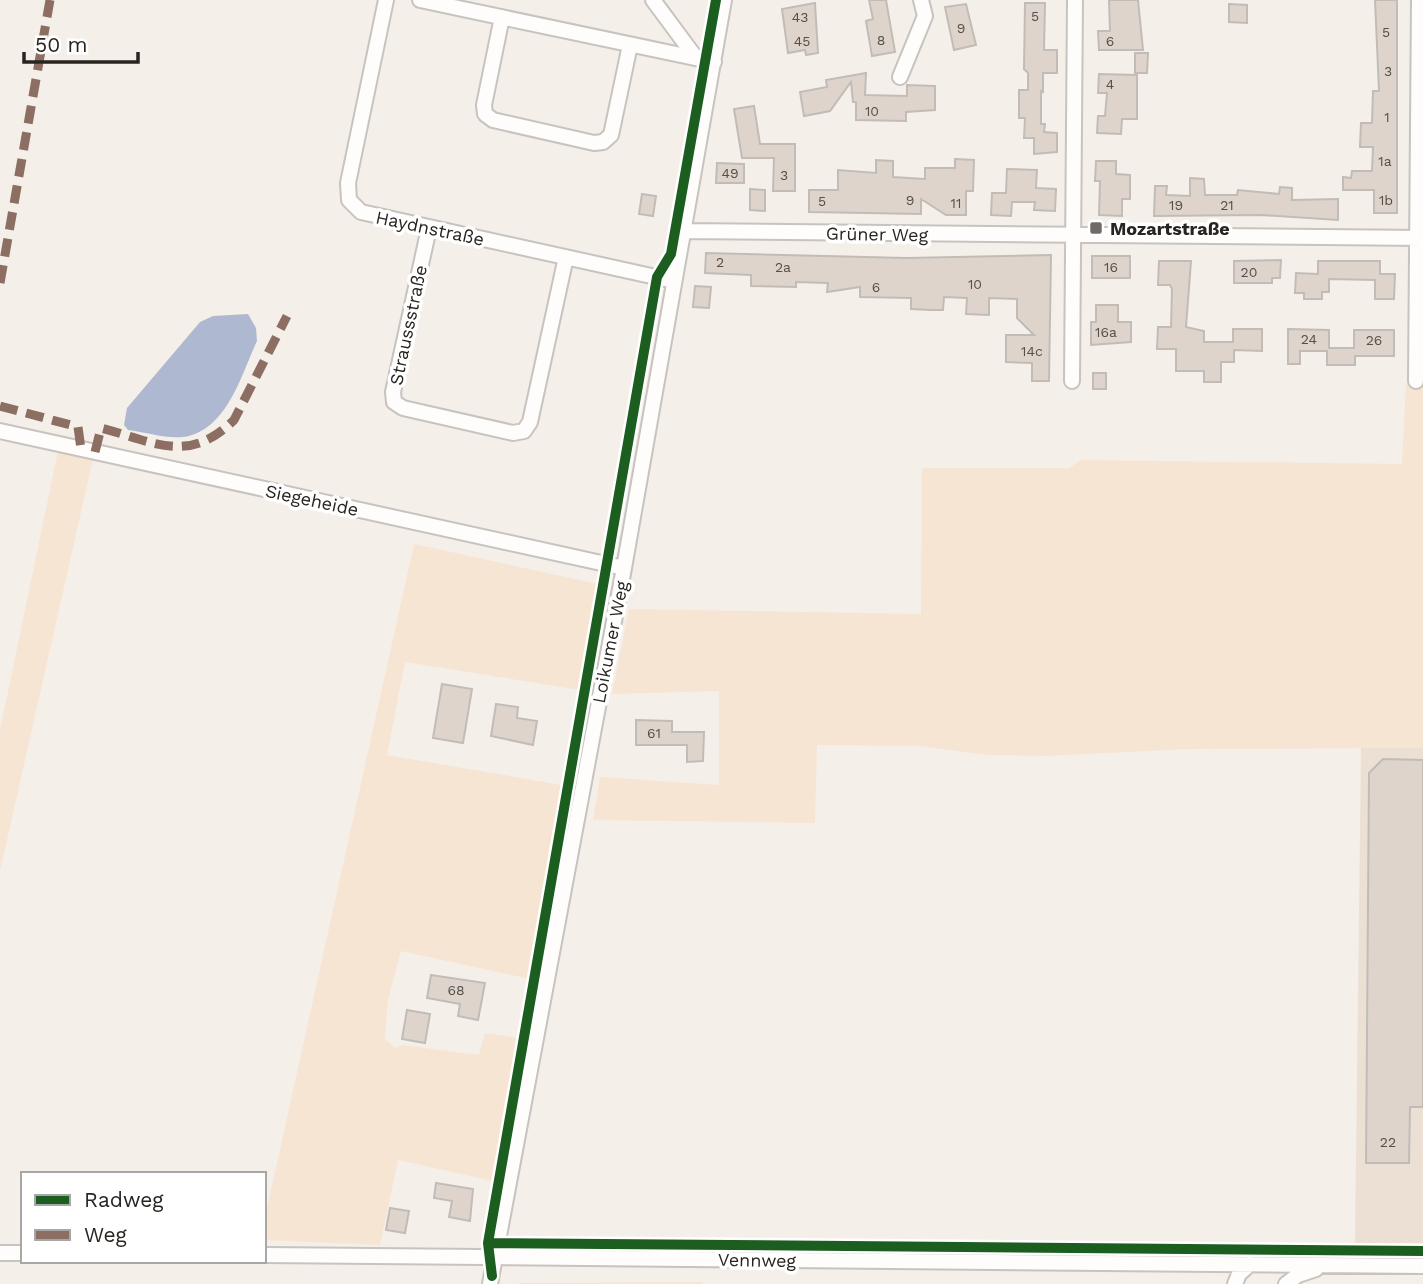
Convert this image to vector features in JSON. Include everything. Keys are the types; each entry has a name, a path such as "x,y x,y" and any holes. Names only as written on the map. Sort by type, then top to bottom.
{"street":[{"name":"Haydnstraße","path":"386,0 348,183 349,200 361,212 674,281"},
{"path":"420,0 714,62"},
{"path":"653,0 696,58"},
{"name":"Loikumer Weg","path":"490,1284 624,568 681,231 724,0"},
{"path":"900,77 925,16 921,0"},
{"path":"1072,381 1075,0"},
{"path":"1416,381 1421,238 1419,0"},
{"path":"502,17 484,105 485,114 493,120 594,143 603,142 611,135 631,45"},
{"name":"Straussstraße","path":"429,228 393,392 394,402 402,408 513,433 524,431 530,422 566,257"},
{"name":"Grüner Weg","path":"681,231 1073,237 1421,238"},
{"name":"Siegeheide","path":"0,431 624,568"},
{"path":"0,1252 21,1253"},
{"name":"Vennweg","path":"266,1255 1423,1266"},
{"path":"1235,1284 1239,1273 1250,1264"},
{"name":"Vennweg","path":"1286,1284 1305,1272 1329,1265"}],"shaded area":[{"path":"1406,383 1423,384 1423,748 1188,749 1047,756 987,755 920,746 817,745 815,823 593,820 600,777 719,785 719,691 612,694 629,609 921,614 922,468 1069,468 1081,460 1402,464"},
{"path":"58,451 93,459 0,871 0,730"},
{"path":"414,544 598,584 580,690 405,662 387,755 562,785 530,979 401,951 388,1000 385,1039 395,1048 402,1045 479,1055 485,1033 519,1038 493,1181 398,1160 380,1245 266,1240 266,1213"},
{"path":"1361,747 1423,748 1423,1243 1355,1243"},
{"path":"703,1282 702,1284 519,1284 519,1283"}],"water":[{"path":"248,314 256,328 257,341 230,400 211,424 198,433 183,437 128,430 124,425 127,408 200,322 213,316"}],"building":[{"path":"869,0 886,0 895,52 872,56 866,21 873,19"},
{"path":"1109,0 1138,0 1143,50 1099,50 1098,31 1110,31"},
{"path":"1375,0 1397,0 1397,213 1374,213 1374,190 1343,190 1343,177 1351,178 1352,171 1372,171 1373,147 1360,147 1361,123 1372,123 1373,91 1379,91"},
{"path":"815,3 818,53 806,55 805,50 788,53 782,9"},
{"path":"1025,3 1045,3 1044,50 1057,50 1057,73 1043,73 1041,124 1045,124 1044,132 1057,133 1057,152 1034,154 1034,138 1024,138 1025,118 1019,118 1019,90 1028,90 1028,73 1024,69"},
{"path":"966,4 976,45 954,50 945,7"},
{"path":"1229,4 1247,5 1247,23 1229,22"},
{"path":"1135,53 1148,53 1147,73 1135,73"},
{"path":"866,73 865,95 907,96 907,85 935,86 935,110 906,112 906,121 856,120 856,102 853,102 851,82 830,111 804,116 800,92 827,87 826,80"},
{"path":"1099,74 1137,75 1137,119 1122,119 1121,134 1097,133 1098,116 1105,116 1107,93 1098,93"},
{"path":"754,106 760,144 795,144 795,191 773,191 774,158 742,158 734,109"},
{"path":"955,159 974,160 973,191 966,191 966,215 946,215 921,199 921,214 809,212 809,190 838,190 838,170 876,173 876,160 893,161 893,177 925,179 925,168 955,168"},
{"path":"1096,161 1116,161 1116,174 1130,175 1130,199 1122,199 1122,216 1099,215 1100,181 1095,181"},
{"path":"717,163 744,164 744,183 716,183"},
{"path":"1007,169 1037,170 1036,188 1056,189 1055,211 1034,210 1035,202 1012,202 1011,216 991,215 992,193 1006,193"},
{"path":"1190,178 1204,179 1205,195 1237,195 1238,190 1279,194 1280,187 1292,188 1292,200 1338,199 1338,220 1261,215 1154,216 1155,186 1167,186 1166,195 1190,196"},
{"path":"750,189 765,190 765,211 750,210"},
{"path":"642,194 656,196 653,216 639,214"},
{"path":"706,253 906,258 1051,255 1049,381 1032,381 1032,363 1006,362 1006,335 1034,335 1017,318 1017,299 989,298 989,315 966,314 967,298 944,297 943,310 911,309 911,298 860,297 860,287 827,292 828,283 796,282 796,287 751,286 751,275 705,273"},
{"path":"1092,256 1130,256 1130,278 1092,278"},
{"path":"1281,260 1280,278 1272,278 1272,283 1234,283 1234,261"},
{"path":"1159,261 1191,261 1186,327 1204,331 1204,342 1233,342 1233,329 1262,329 1262,351 1234,350 1234,362 1221,362 1221,382 1204,382 1204,371 1176,371 1176,349 1157,349 1158,327 1171,327 1172,289 1170,285 1158,285"},
{"path":"1318,261 1380,261 1380,274 1395,274 1394,299 1375,299 1375,280 1329,279 1329,292 1322,292 1322,299 1304,299 1304,293 1295,293 1296,273 1318,274"},
{"path":"695,286 711,287 709,308 693,307"},
{"path":"1096,305 1118,305 1118,322 1131,322 1131,342 1091,345 1091,322 1096,322"},
{"path":"1288,329 1329,330 1329,348 1354,348 1354,330 1394,330 1394,356 1355,356 1355,365 1327,365 1327,351 1300,351 1300,364 1288,364"},
{"path":"1093,373 1106,373 1106,389 1093,389"},
{"path":"442,684 472,689 463,743 433,738"},
{"path":"496,704 518,707 517,718 537,721 533,745 491,736"},
{"path":"636,720 672,721 672,732 704,732 703,761 687,762 687,745 636,745"},
{"path":"1383,759 1423,760 1423,1107 1410,1107 1409,1163 1366,1163 1369,773"},
{"path":"431,975 485,983 478,1020 458,1016 460,1004 427,998"},
{"path":"407,1010 430,1014 425,1043 402,1039"},
{"path":"436,1183 473,1189 470,1221 449,1217 452,1201 434,1198"},
{"path":"390,1208 409,1211 405,1233 386,1230"}],"marked path":[{"path":"0,283 50,0"},
{"path":"95,452 101,428 171,446 186,446 217,434 234,420 287,316"},
{"path":"0,406 78,427 81,449"}],"cycle path":[{"path":"492,1276 488,1243 657,277 671,254 716,0"},
{"path":"488,1243 1423,1251"}],"place":[{"name":"Mozartstraße","path":"1096,228"}]}
